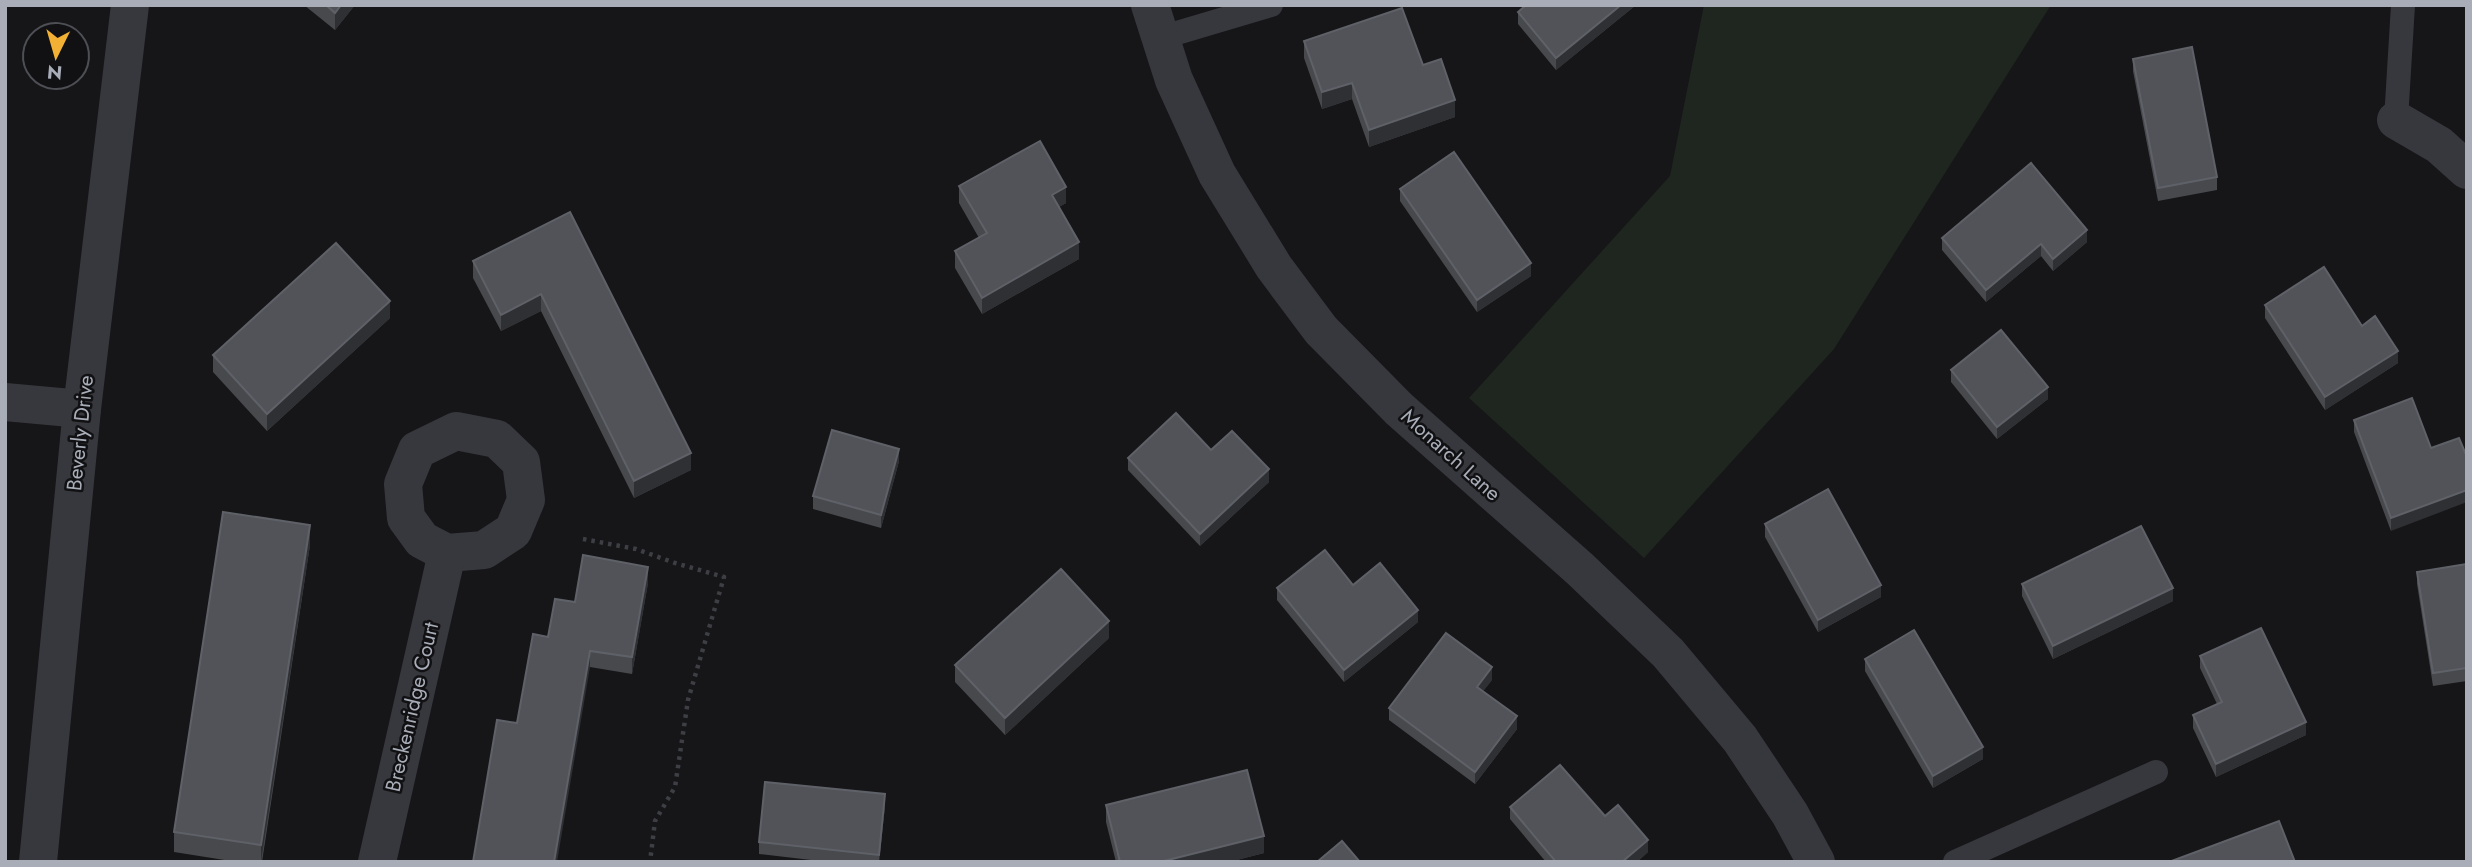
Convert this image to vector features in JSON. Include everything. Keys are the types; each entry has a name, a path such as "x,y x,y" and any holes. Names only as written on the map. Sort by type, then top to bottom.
{"street":[{"name":"Beverly Drive","path":"38,862 82,409 130,5"},
{"name":"Monarch Lane","path":"1155,22 1174,80 1217,174 1273,267 1321,330 1399,409 1580,569 1668,653 1740,739 1790,814 1816,862"},
{"path":"2396,120 2439,145 2467,170"},
{"path":"5,402 82,409"},
{"name":"Breckenridge Court","path":"377,862 447,553"}],"lane":[{"path":"1155,22 1271,5"},
{"path":"2396,120 2403,5"},
{"path":"1955,862 2156,772"}],"path":[{"path":"583,539 636,549 675,564 724,577 688,700 675,787 655,821 650,862"}],"shaded area":[{"path":"1704,5 2051,5 1834,349 1644,558 1469,398 1670,176"}],"building":[{"path":"326,5 341,5 335,13"},
{"path":"1526,5 1621,5 1556,58 1518,12"},
{"path":"1402,8 1423,65 1441,59 1455,100 1369,130 1352,83 1322,92 1304,41"},
{"path":"2192,47 2217,177 2158,188 2133,59"},
{"path":"1040,141 1066,187 1052,195 1079,242 982,298 955,251 987,233 959,186"},
{"path":"1454,152 1531,263 1477,300 1400,189"},
{"path":"2031,163 2087,230 2053,259 2041,244 1986,290 1942,238"},
{"path":"570,212 691,453 634,481 541,294 501,315 473,261"},
{"path":"336,243 390,301 267,414 213,355"},
{"path":"2324,267 2362,326 2375,316 2398,351 2325,397 2265,305"},
{"path":"2001,330 2048,387 1997,427 1951,370"},
{"path":"2412,398 2431,448 2459,438 2467,457 2467,490 2391,518 2354,420"},
{"path":"1176,413 1211,450 1232,431 1269,469 1200,534 1128,458"},
{"path":"832,430 899,449 881,515 813,496"},
{"path":"1828,489 1881,585 1818,620 1765,524"},
{"path":"223,512 310,525 261,845 174,832"},
{"path":"2141,526 2173,588 2053,646 2022,584"},
{"path":"1325,550 1353,585 1380,563 1418,610 1344,670 1277,588"},
{"path":"583,555 648,567 632,657 590,651 554,862 473,862 497,720 517,723 533,634 548,637 555,599 575,602"},
{"path":"2467,564 2467,668 2433,673 2417,572"},
{"path":"1061,569 1109,621 1005,718 955,665"},
{"path":"2261,628 2306,722 2216,764 2193,715 2222,702 2200,656"},
{"path":"1914,630 1983,747 1933,776 1865,659"},
{"path":"1446,633 1492,667 1477,687 1517,716 1475,772 1389,708"},
{"path":"1560,765 1605,816 1618,805 1648,840 1622,862 1556,862 1510,807"},
{"path":"1247,770 1264,836 1160,862 1120,862 1106,805"},
{"path":"765,782 885,794 879,855 759,842"},
{"path":"2279,821 2295,862 2169,862"},
{"path":"1342,841 1360,862 1317,862"}]}
